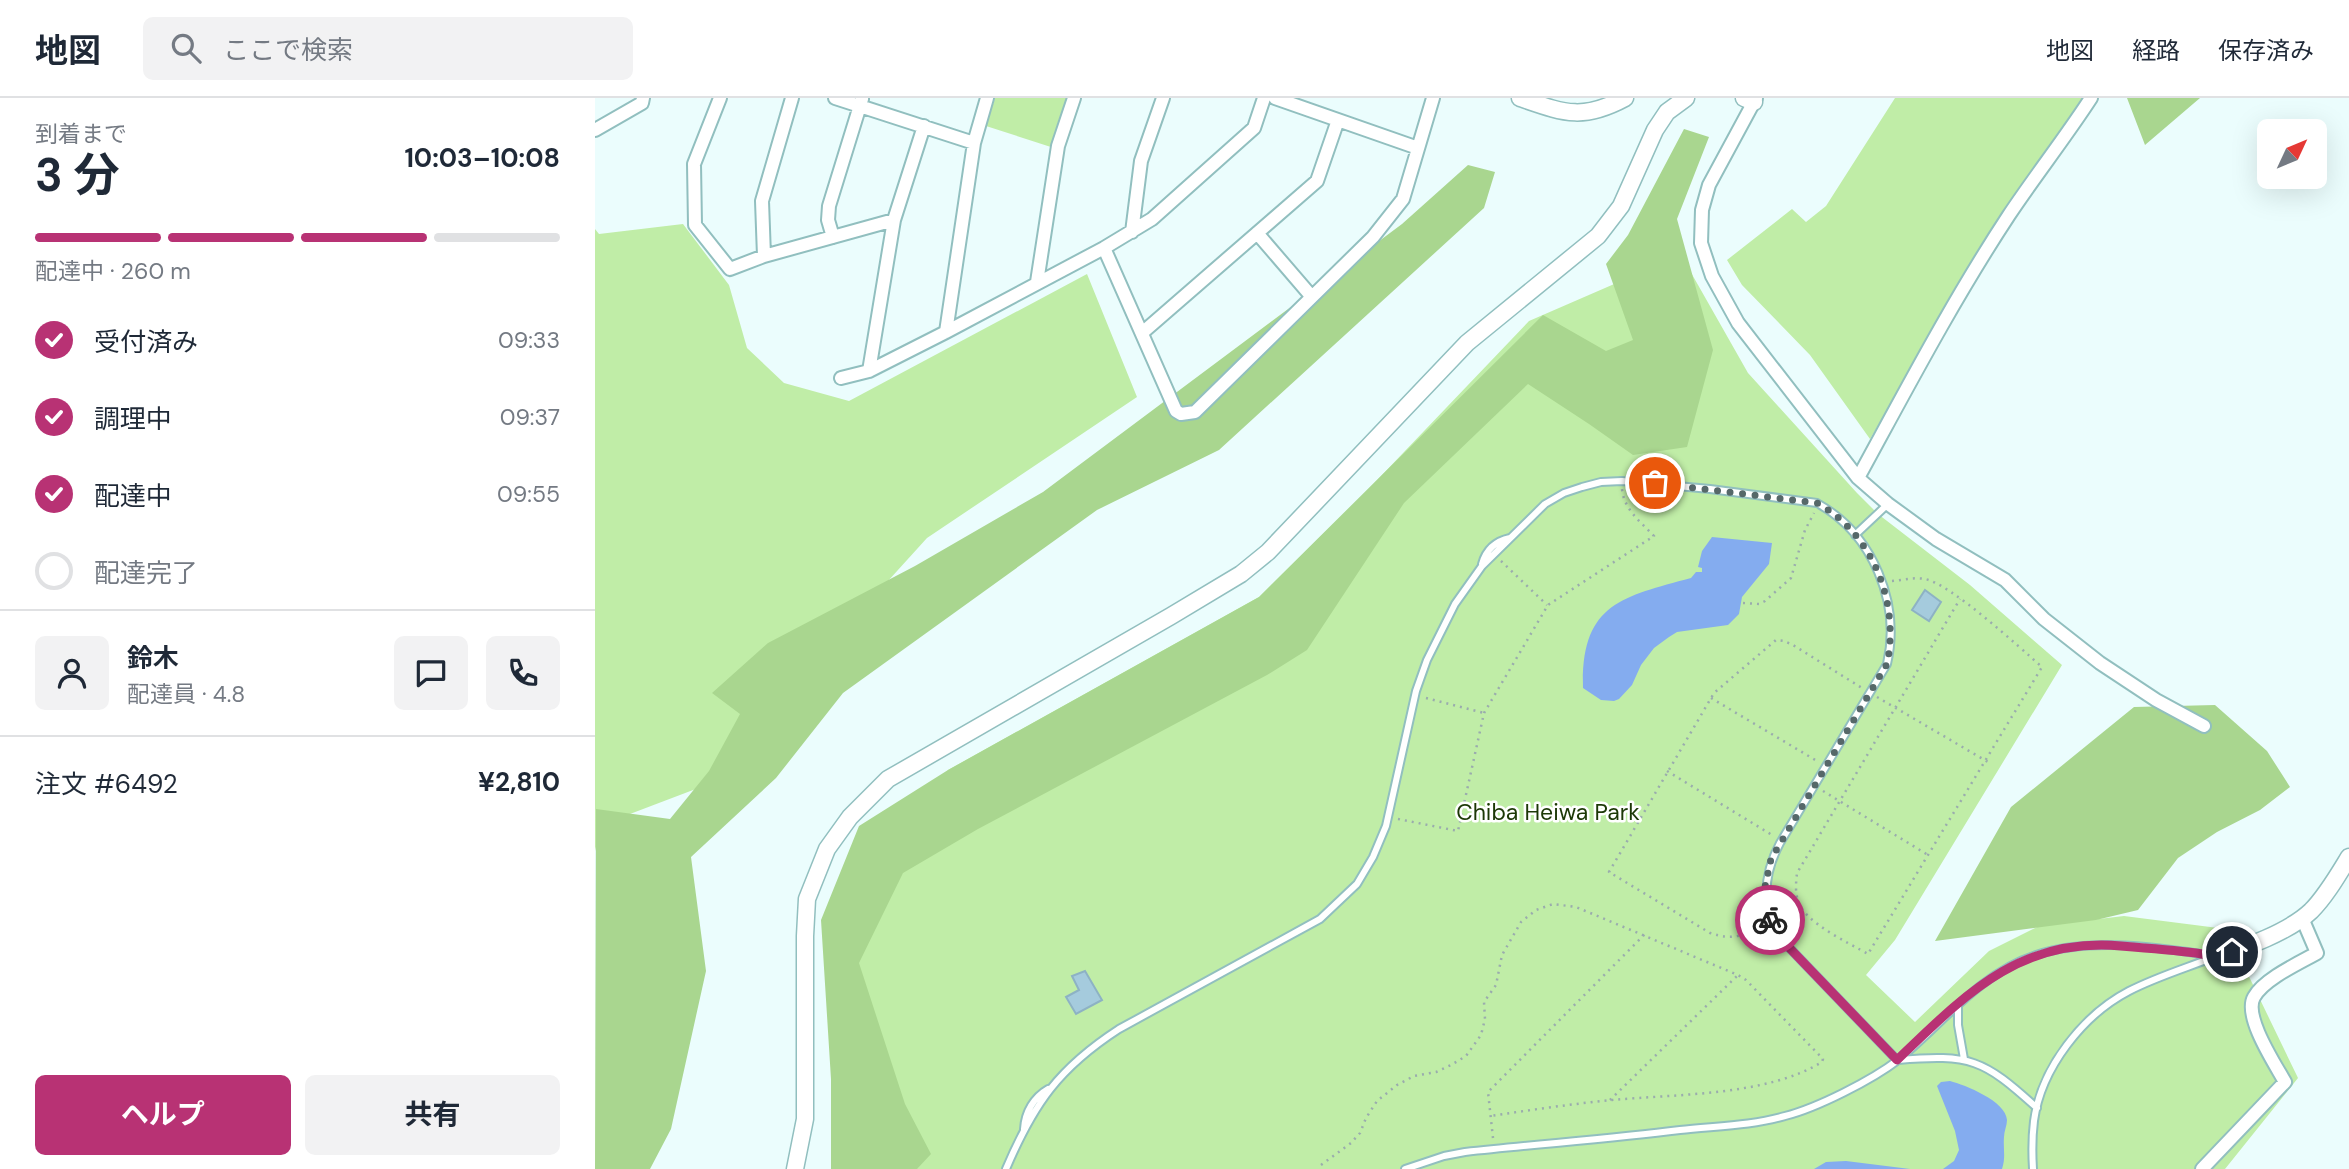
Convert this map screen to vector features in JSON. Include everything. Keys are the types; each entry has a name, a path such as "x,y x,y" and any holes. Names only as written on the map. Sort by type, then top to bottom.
{"street":[{"path":"595,130 642,103 643,98"},
{"path":"720,98 694,164 695,225 730,269 894,220"},
{"path":"764,257 762,201 792,98"},
{"path":"835,98 861,102 974,143"},
{"path":"946,332 974,143 987,98"},
{"path":"1037,282 1059,146 1074,98"},
{"path":"1132,232 1141,161 1163,98"},
{"path":"841,378 869,371 946,332 1104,248 1152,219 1254,128 1264,98"},
{"path":"1275,98 1418,148"},
{"path":"1104,248 1176,411 1181,414 1195,412 1373,237 1403,199 1433,98"},
{"path":"1520,98 1563,112 1585,113 1606,108 1625,98"},
{"path":"795,1169 805,1119 807,899 827,849 850,817 888,779 1171,616 1241,574 1268,552 1467,343 1598,236 1621,206 1655,130 1667,112 1686,98"},
{"path":"1858,478 1961,292 2010,214 2091,98"},
{"path":"1751,99 1709,185 1702,211 1701,243 1712,276 1738,323 1858,478 1888,504 1936,539 2005,580 2044,620 2100,663 2156,700 2204,726"},
{"path":"833,237 828,220 829,206 861,102"},
{"path":"1142,333 1317,181 1338,120"},
{"path":"869,371 894,220 923,126"},
{"path":"1257,233 1312,296"},
{"path":"2216,956 2243,948 2302,918 2328,890 2349,857"},
{"path":"2202,1169 2285,1082 2256,1026 2251,1012 2252,999 2261,988 2317,953 2302,918"}],"lane":[{"path":"1006,1169 1024,1130 1024,1118 1039,1094 1050,1088 1074,1061 1119,1028 1320,919 1357,884 1373,857 1388,817 1415,695 1427,660 1455,604 1482,566 1545,504 1564,493 1601,482 1622,481 1737,492 1817,503 1828,509 1855,535 1874,563 1889,607 1891,645 1887,664 1771,859 1767,874 1766,904 1771,924 1805,966 1897,1060 1964,1059 2001,1076 2037,1108"},
{"path":"1855,535 1888,504"},
{"path":"1482,566 1485,554 1501,540 1510,538"},
{"path":"1405,1169 1444,1156 1494,1148 1704,1129 1786,1116 1862,1082 1897,1060 1958,1005 1998,974 2019,961 2060,948 2117,946 2216,956"},
{"path":"2033,1169 2034,1119 2042,1091 2064,1049 2080,1029 2105,1006 2129,991 2216,956"},
{"path":"1958,1005 1958,1025 1964,1059"}],"path":[{"path":"1388,817 1458,831 1484,713 1548,605 1654,536 1632,514 1623,497 1622,481"},
{"path":"1743,603 1759,604 1765,601 1791,578 1805,530 1817,503"},
{"path":"1493,554 1548,605"},
{"path":"1883,583 1926,579 1939,585 1960,599 2042,667 1868,954 1824,928 1798,902 1797,873 1960,599"},
{"path":"1771,924 1739,937 1726,938 1710,933 1609,872 1711,698 1723,683 1776,640 1793,645 1989,762"},
{"path":"1415,695 1484,713"},
{"path":"1711,698 1826,766"},
{"path":"1667,771 1781,841"},
{"path":"1815,786 1928,855"},
{"path":"1321,1165 1351,1143 1360,1133 1377,1101 1397,1085 1414,1076 1436,1072 1466,1056 1481,1035 1485,1019 1484,1002 1496,985 1502,956 1521,922 1536,910 1553,904 1576,907 1746,979 1823,1059 1803,1074 1745,1087 1490,1116"},
{"path":"1494,1148 1488,1092 1645,934"},
{"path":"1609,1101 1738,975"}],"green space":[{"path":"995,98 1070,98 1054,148 986,126"},
{"path":"1895,98 2084,98 2058,143 2009,205 1870,439 1810,355 1742,285 1727,260 1792,209 1806,222 1826,206"},
{"path":"2127,98 2200,98 2145,145"},
{"path":"1684,129 1709,137 1677,219 1713,350 1687,447 1633,455 1528,384 1404,503 1307,650 1267,675 978,829 903,873 859,963 905,1104 931,1154 917,1169 831,1169 831,1079 821,920 859,826 948,770 1259,597 1543,315 1606,351 1633,340 1606,264 1628,235"},
{"path":"1468,165 1495,172 1484,208 1219,450 1097,510 843,693 776,778 691,857 706,971 671,1129 650,1169 595,1169 596,809 670,819 709,771 740,714 712,693 768,643 915,566 1043,492 1402,224"},
{"path":"683,224 729,285 747,348 784,383 849,401 1087,274 1137,397 927,538 701,787 601,825 595,851 595,229 599,234"},
{"name":"Chiba Heiwa Park","path":"1681,255 1748,373 1857,493 1878,514 1970,585 2062,665 1895,940 1866,975 1915,1022 1989,951 2039,926 2124,916 2226,929 2298,1078 2225,1169 839,1169 840,923 948,770 1259,597 1361,497 1529,321"},
{"path":"2215,705 2267,751 2290,787 2260,810 2217,832 2178,858 2138,910 2096,920 1935,941 2011,807 2134,707"}],"water":[{"path":"1712,537 1772,543 1769,564 1742,597 1739,614 1728,625 1677,632 1669,637 1654,648 1641,665 1632,685 1619,699 1601,700 1583,688 1584,660 1589,638 1598,621 1626,599 1702,572 1702,568 1698,567 1702,551"},
{"path":"1950,1081 1984,1095 2005,1113 2007,1120 2002,1169 1943,1169 1954,1161 1959,1150 1955,1131 1937,1086 1941,1082"},
{"path":"1846,1161 1910,1169 1814,1169 1826,1162"}],"building":[{"path":"1925,590 1941,602 1929,621 1912,610"},
{"path":"1085,971 1102,1000 1076,1014 1066,997 1079,990 1072,976"}],"way so far":[{"path":"1655,483 1817,503 1828,509 1855,535 1874,563 1883,583 1891,624 1887,664 1771,859 1765,887 1770,920"}],"route":[{"path":"1770,920 1779,937 1805,966 1897,1060 1973,992 2019,961 2036,955 2060,948 2088,946 2117,946 2216,956 2232,952"}]}
